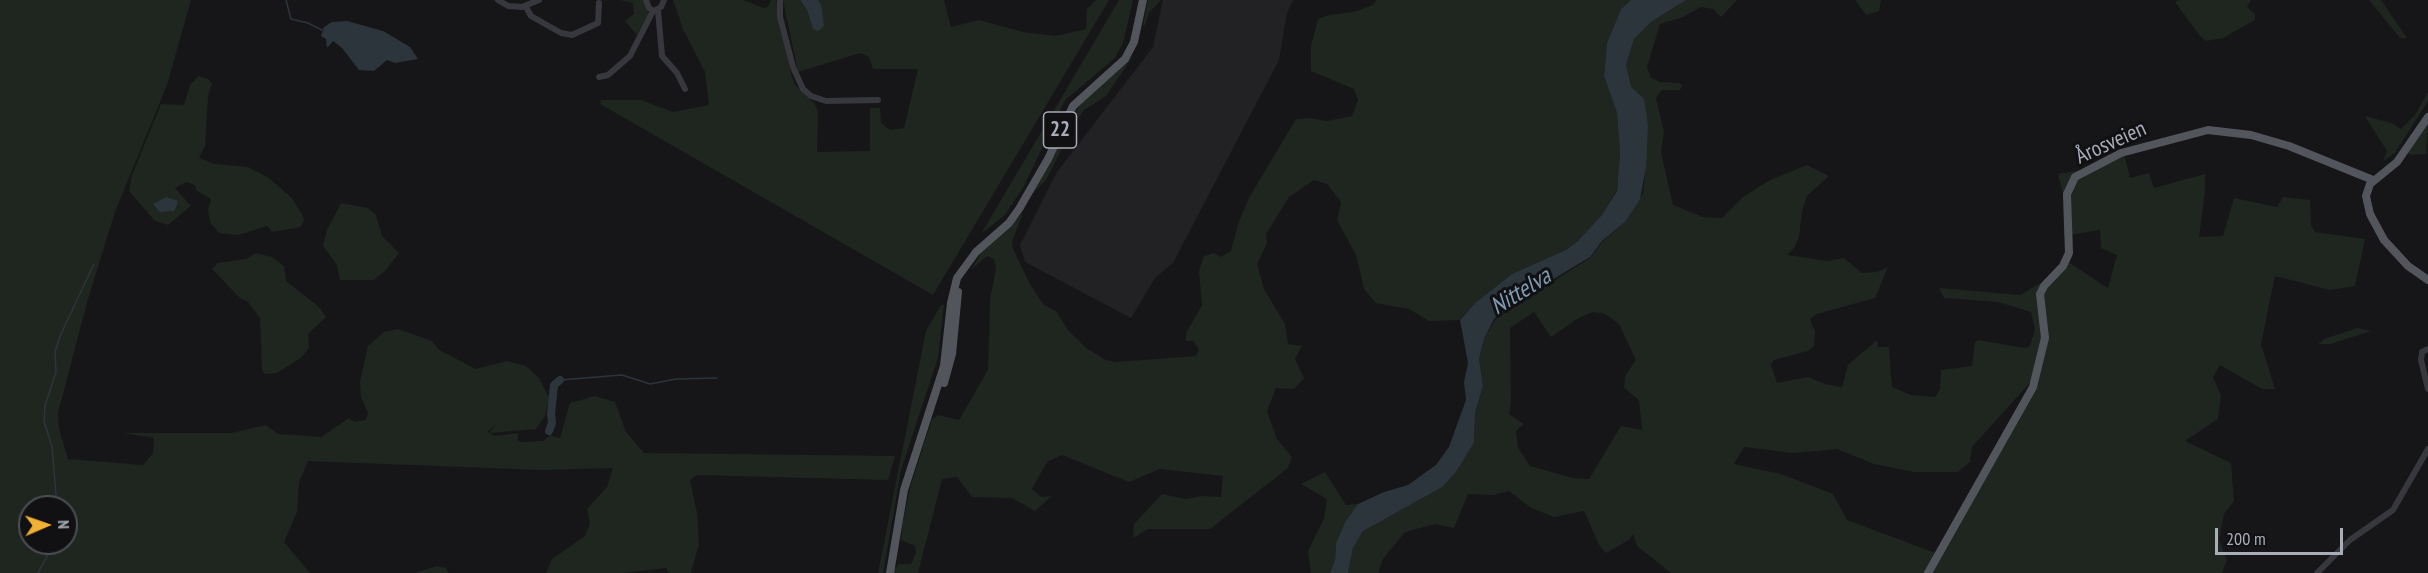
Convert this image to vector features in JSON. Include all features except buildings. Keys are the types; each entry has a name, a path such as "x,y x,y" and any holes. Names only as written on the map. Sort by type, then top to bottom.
{"main road":[{"name":"22","path":"890,573 904,490 932,408 945,359 954,288 961,270 1019,209 1048,159 1073,106 1125,59 1134,42 1143,0"},
{"path":"2428,117 2394,165 2373,180 2366,196 2373,222 2393,252 2428,280"},
{"name":"Årosveien","path":"1928,573 2033,387 2045,338 2040,294 2068,257 2071,239 2067,194 2075,177 2121,153 2208,130 2251,135 2289,146 2373,180"}],"street":[{"path":"498,0 508,6 526,7 539,0"},
{"path":"646,0 655,11 662,56 677,73 685,89"},
{"path":"599,77 608,75 630,56 655,11 664,0"},
{"path":"780,0 780,16 793,67 803,89 810,96 826,101 878,100"},
{"path":"526,7 531,16 569,36 581,33 598,22 599,3"},
{"path":"2428,349 2422,352 2421,360 2428,389"},
{"path":"2318,573 2350,540 2393,510 2428,449"}],"shaded area":[{"path":"0,0 191,0 167,85 115,212 88,299 58,413 59,429 68,459 143,465 153,453 154,438 123,433 231,433 266,425 278,434 321,437 349,418 354,422 366,420 368,413 361,397 360,382 368,346 384,332 398,329 432,341 439,350 476,369 507,361 526,366 539,378 549,398 545,416 536,429 489,433 495,436 518,433 518,441 523,442 544,441 550,435 560,438 570,403 595,396 615,402 626,432 644,453 895,456 888,480 697,475 690,480 697,513 699,544 691,573 669,573 666,568 622,573 546,573 552,559 585,536 590,523 587,509 607,487 613,468 541,470 308,461 299,482 297,512 284,542 310,573 0,573"},
{"path":"619,0 643,0 649,14 637,35 625,21 634,14 633,3"},
{"path":"673,0 743,0 763,8 768,7 771,0 776,0 795,85 815,104 818,112 817,152 870,151 870,108 880,108 881,123 890,130 904,128 918,69 873,69 869,57 860,53 798,72 783,0 800,0 807,10 813,29 821,4 818,0 944,0 951,27 979,20 1023,32 1055,36 1086,29 1087,9 1096,0 1109,0 933,295 600,104 601,100 641,100 673,112 709,105 705,72 683,29"},
{"path":"1119,0 1133,0 1123,43 1115,58 1065,100 1024,186 1005,215 981,234"},
{"path":"1148,0 1161,0 1149,13 1143,25"},
{"path":"1163,0 1293,0 1287,13 1279,60 1173,263 1155,278 1131,318 1025,262 1020,245 1057,172 1153,47"},
{"path":"1377,0 1631,0 1621,9 1607,43 1604,76 1617,113 1620,153 1617,190 1592,230 1565,251 1512,274 1475,303 1459,320 1429,321 1409,309 1376,303 1364,289 1356,255 1337,220 1341,202 1327,184 1314,180 1289,197 1266,234 1267,243 1257,264 1264,289 1285,324 1288,344 1302,346 1295,359 1304,378 1294,389 1276,388 1267,411 1277,439 1292,457 1288,468 1210,529 1148,529 1133,538 1134,524 1162,494 1186,499 1201,496 1221,497 1223,476 1160,469 1129,482 1062,455 1047,462 1032,489 1041,497 1052,496 1035,511 1012,498 972,497 957,477 942,479 918,573 893,573 898,564 911,564 916,553 915,546 901,540 903,522 910,488 932,419 938,415 959,420 988,370 990,299 996,269 994,259 987,256 971,270 981,253 1023,213 1012,242 1013,249 1031,286 1044,305 1056,311 1068,330 1086,348 1106,360 1116,362 1196,356 1199,350 1193,341 1186,341 1186,333 1202,305 1199,271 1204,256 1214,253 1221,257 1231,251 1239,221 1250,196 1296,119 1309,118 1327,121 1352,116 1358,100 1354,89 1311,71 1311,46 1318,19 1353,12 1373,5"},
{"path":"1686,0 1737,0 1721,17 1713,9 1701,7 1683,17 1660,24 1647,67 1651,78 1660,82 1680,83 1682,86 1680,90 1662,90 1656,98 1664,132 1661,152 1673,205 1703,217 1722,218 1743,197 1770,180 1807,165 1829,176 1807,196 1802,211 1799,237 1794,248 1787,255 1828,261 1844,258 1862,273 1877,272 1888,267 1875,298 1817,314 1810,319 1815,332 1814,346 1808,351 1774,360 1771,365 1777,383 1808,377 1825,384 1842,387 1848,365 1877,340 1878,347 1889,347 1892,387 1911,395 1935,397 1940,389 1941,370 1972,366 1975,342 1978,340 2026,348 2030,346 2035,329 2031,312 1998,302 1944,298 1939,288 2020,295 2044,281 2058,267 2062,258 2108,288 2117,255 2101,248 2100,230 2064,236 2063,194 2058,174 2081,170 2123,150 2130,178 2149,173 2154,188 2205,174 2199,237 2223,236 2234,198 2277,207 2283,197 2310,200 2311,225 2315,232 2365,239 2355,286 2330,290 2275,276 2261,344 2275,389 2262,389 2220,365 2213,377 2221,396 2218,419 2185,441 2231,463 2234,501 2224,514 2219,540 2227,560 2222,573 1671,573 1637,546 1633,534 1629,540 1606,553 1599,545 1584,511 1554,517 1531,508 1509,491 1493,495 1468,494 1454,528 1435,524 1405,532 1383,559 1378,573 1348,573 1353,548 1363,531 1456,472 1474,443 1475,413 1483,386 1479,359 1484,339 1495,320 1517,301 1536,292 1590,258 1603,241 1626,221 1643,193 1646,168 1626,65 1634,39 1651,22","holes":["1534,312 1551,337 1577,319 1593,312 1605,314 1619,324 1636,360 1625,376 1624,388 1639,400 1642,430 1621,426 1589,479 1573,478 1530,466 1518,448 1516,431 1524,424 1509,414 1511,403 1510,328","2037,375 1941,555 1847,520 1833,494 1781,474 1734,464 1744,447 1793,453 1837,449 1874,464 1914,472 1958,472 1970,462 1972,447"]},
{"path":"1855,0 1881,0 1879,11 1866,15"},
{"path":"2179,0 2251,0 2247,7 2255,14 2255,20 2223,38 2206,41 2175,2"},
{"path":"2369,0 2381,0 2407,38 2400,38"},
{"path":"1134,55 1106,96 1084,110 1046,180 1033,193 1079,106"},
{"path":"199,76 208,79 212,84 208,96 205,146 199,158 215,164 248,167 269,178 292,198 303,216 304,221 300,227 272,232 267,226 239,235 219,233 210,222 208,210 211,199 196,190 195,185 186,182 175,188 191,206 168,225 155,221 129,191 132,175 161,104 184,105 190,85"},
{"path":"2428,92 2428,101 2395,153 2383,161 2387,151 2365,116 2392,123 2401,129 2415,115"},
{"path":"2428,124 2426,154 2410,155 2408,152"},
{"path":"341,203 368,208 376,215 382,236 399,253 385,271 374,280 340,280 337,265 323,246 327,230"},
{"path":"256,253 272,257 284,266 286,281 319,307 326,317 308,334 309,348 302,357 277,373 265,374 262,370 260,318 247,301 241,299 212,269 218,263 246,259"},
{"path":"941,305 944,305 938,358 901,470 883,573 878,573 926,331"},
{"path":"2357,328 2371,331 2331,344 2318,344 2324,339"},
{"path":"1325,472 1346,505 1358,504 1345,522 1336,543 1335,560 1330,573 1311,573 1308,551 1324,519 1327,499 1301,484"},
{"path":"437,566 446,568 449,573 415,573"}],"water":[{"path":"800,0 818,0 821,4 824,26 818,31 813,29 807,10"},
{"name":"Nittelva","path":"1631,0 1686,0 1651,22 1634,39 1626,65 1631,87 1644,99 1648,125 1646,168 1640,199 1626,221 1602,241 1590,257 1517,301 1494,319 1484,339 1479,359 1483,386 1475,413 1474,443 1456,472 1442,487 1363,531 1353,548 1348,573 1330,573 1335,560 1336,543 1345,522 1358,504 1384,492 1408,485 1436,465 1449,447 1466,400 1464,382 1468,363 1460,320 1475,303 1512,274 1566,250 1578,241 1601,216 1617,191 1620,153 1617,113 1604,76 1607,43 1621,9"},
{"path":"347,21 383,31 410,47 418,59 395,63 387,60 374,71 359,70 342,48 333,41 327,48 326,39 321,36 324,27 332,22"},
{"path":"166,197 178,201 176,207 174,211 160,212 153,204"}],"waterway":[{"path":"286,0 291,19 308,23 322,30"},
{"path":"56,495 52,447 44,421 45,406 56,372 55,352 60,336 94,264"},
{"path":"560,380 622,375 650,384 676,379 717,378"},
{"path":"549,431 552,423 554,385 560,380"},
{"path":"38,573 48,555"}]}
